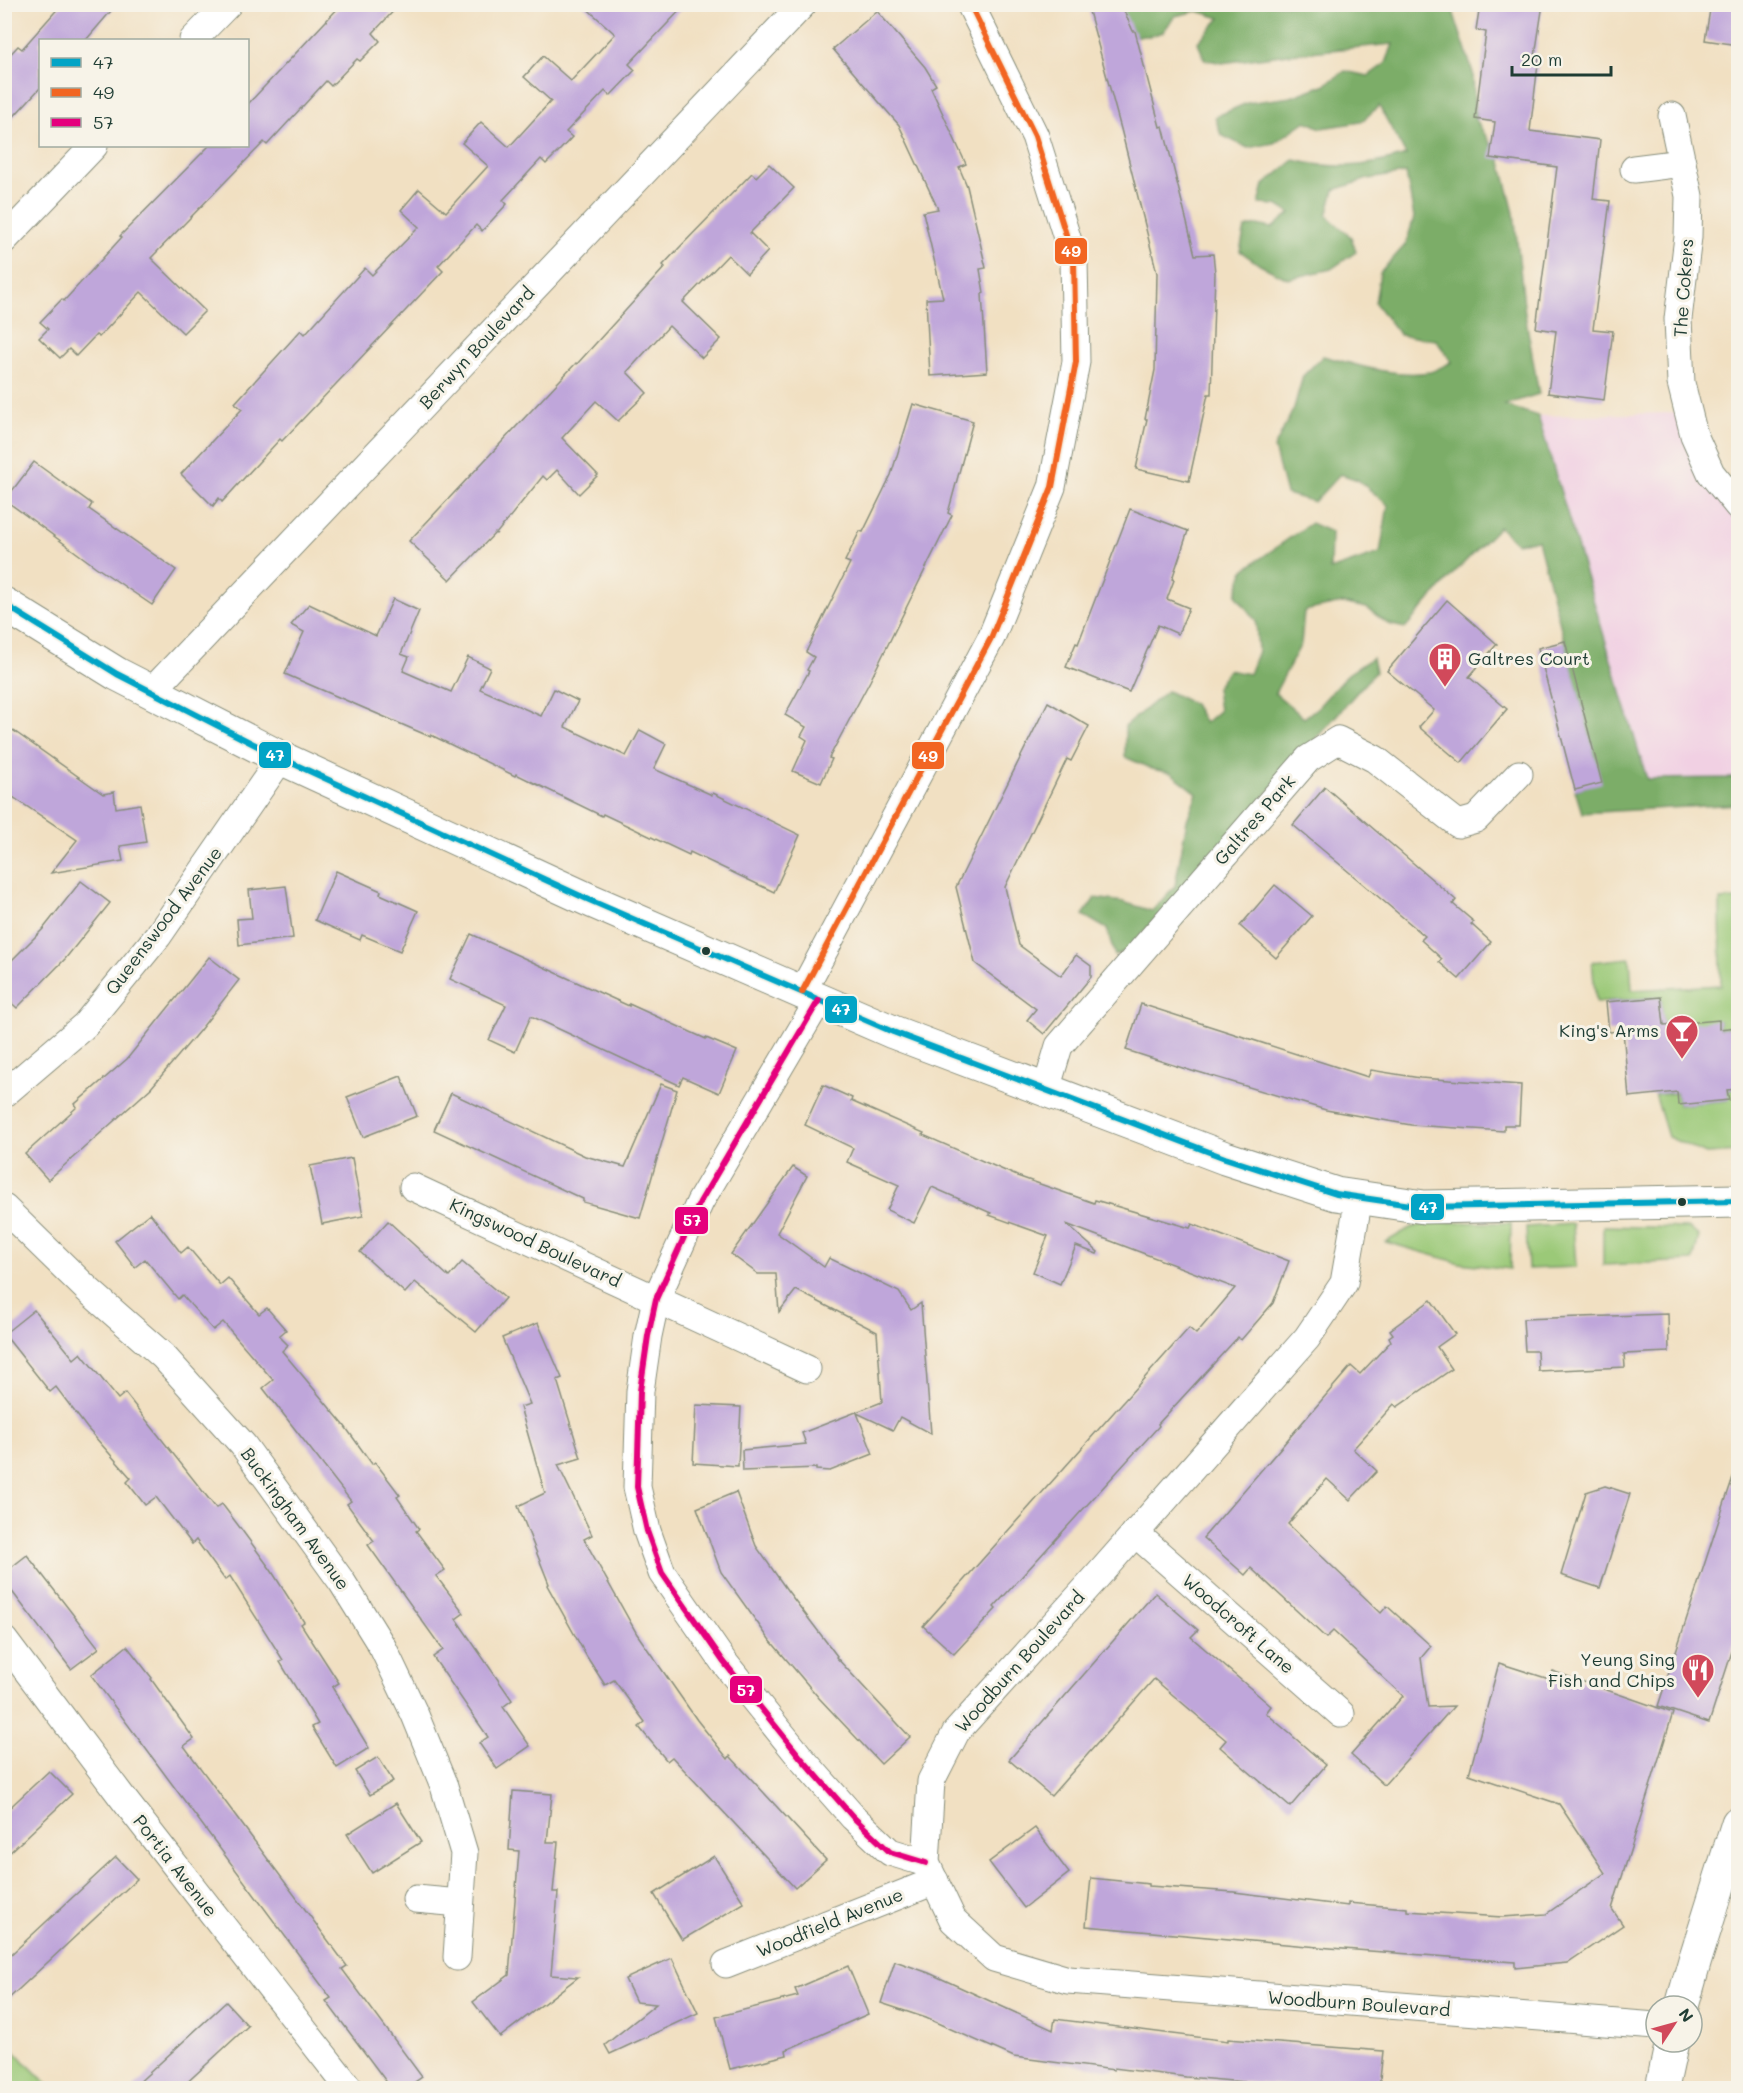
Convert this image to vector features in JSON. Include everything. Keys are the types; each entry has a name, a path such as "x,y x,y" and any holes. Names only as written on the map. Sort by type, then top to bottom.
{"street":[{"path":"195,39 228,4"},
{"name":"Berwyn Boulevard","path":"151,692 803,4"},
{"path":"931,1872 890,1852 853,1817 801,1758 723,1661 662,1574 647,1531 637,1487 640,1391 656,1299 700,1202 810,996 991,638 1052,487 1076,362 1074,260 1035,136 970,4"},
{"name":"The Cokers","path":"1672,116 1689,196 1688,237 1678,319 1681,383 1694,435 1711,473 1738,506"},
{"path":"4,240 93,147"},
{"path":"1634,169 1682,163"},
{"path":"4,604 117,674 281,759 587,899 892,1032 1224,1158 1336,1194 1424,1207 1738,1201"},
{"name":"Galtres Park","path":"1046,1090 1059,1046 1308,759 1338,740 1375,759 1458,824 1476,819 1518,774"},
{"name":"Queenswood Avenue","path":"4,1094 92,1016 158,936 281,759"},
{"name":"Kingswood Boulevard","path":"413,1187 807,1369"},
{"name":"Woodburn Boulevard","path":"1359,1197 1344,1283 1307,1338 956,1732 931,1781 931,1872 953,1920 994,1958 1068,1980 1644,2025"},
{"name":"Buckingham Avenue","path":"4,1208 88,1290 163,1356 227,1428 249,1454 342,1582 383,1648 415,1715 444,1786 464,1853 457,1957"},
{"name":"Woodcroft Lane","path":"1135,1533 1341,1714"},
{"name":"Portia Avenue","path":"4,1640 133,1811 349,2088"},
{"path":"1685,1994 1738,1823"},
{"name":"Woodfield Avenue","path":"726,1964 931,1872"},
{"path":"416,1899 460,1902"},
{"path":"1662,2088 1669,2054"}],"shaded area":[{"path":"1676,413 1738,517 1738,778 1647,779 1538,416"}],"green space":[{"path":"1104,4 1451,5 1473,73 1475,119 1500,158 1514,213 1525,314 1539,394 1504,405 1538,416 1647,779 1738,778 1738,804 1582,813 1575,790 1601,782 1538,540 1516,543 1499,527 1405,628 1388,624 1367,608 1342,603 1304,611 1301,644 1275,693 1304,718 1318,707 1348,674 1372,658 1375,672 1128,950 1115,956 1107,929 1083,915 1095,898 1123,902 1152,911 1175,886 1187,820 1197,793 1171,773 1152,769 1125,757 1125,726 1167,691 1194,704 1205,723 1219,711 1216,688 1228,670 1249,674 1258,651 1256,621 1236,595 1244,570 1311,523 1331,532 1330,570 1380,553 1388,505 1358,480 1340,474 1314,502 1286,494 1274,448 1294,408 1303,376 1323,356 1376,370 1403,373 1430,372 1452,362 1436,340 1400,335 1375,303 1380,273 1406,244 1414,217 1406,173 1368,179 1334,190 1327,216 1351,237 1356,252 1331,269 1288,279 1260,265 1240,251 1245,228 1257,225 1272,228 1290,213 1277,205 1259,204 1264,185 1294,160 1323,165 1350,166 1406,155 1379,106 1361,122 1321,128 1306,121 1274,143 1248,148 1221,135 1215,117 1247,103 1291,97 1326,84 1345,71 1368,76 1386,63 1393,44 1222,63 1204,59 1198,42 1220,18 1197,11 1175,16 1163,32 1150,36 1116,36"},
{"path":"1738,899 1738,1027 1719,1029 1719,1021 1664,1031 1661,997 1596,1002 1592,962 1630,958 1632,990 1721,985 1720,900"},
{"path":"1738,1089 1738,1152 1706,1154 1668,1137 1655,1094 1677,1093 1678,1105 1728,1100 1727,1090"},
{"path":"1433,1222 1511,1223 1510,1269 1460,1263 1386,1242 1410,1228"},
{"path":"1573,1224 1576,1267 1528,1269 1526,1227"},
{"path":"1603,1226 1688,1228 1699,1236 1693,1261 1603,1265"},
{"path":"4,2041 48,2085 44,2088 5,2088"}],"building":[{"path":"62,4 117,4 87,39 39,39 39,89 4,127 4,61 18,46 22,49"},
{"path":"342,4 400,4 373,33 380,41 360,61 357,59 331,86 326,81 267,145 264,142 151,258 205,311 183,333 141,292 99,337 96,335 76,356 69,349 60,358 39,338 48,329 40,322 62,299 64,301 122,237 120,236 208,147 249,147 249,103"},
{"path":"582,4 686,4 629,64 635,70 610,96 605,91 566,132 572,137 559,151 546,164 541,159 503,200 507,204 482,231 476,225 438,266 443,271 282,441 280,439 222,502 219,498 213,506 181,474 242,409 235,403 301,330 305,334 365,268 372,275 419,227 401,210 419,189 446,212 488,166 462,143 481,122 509,147 551,101 524,77 543,56 571,81 615,34"},
{"path":"1087,4 1121,4 1135,31 1160,127 1163,126 1195,255 1213,254 1215,273 1211,394 1208,394 1189,481 1136,469 1155,370 1157,273"},
{"path":"1480,4 1543,4 1535,56 1539,56 1530,131 1600,140 1593,199 1610,201 1593,329 1613,331 1604,400 1548,393 1556,331 1536,328 1557,167 1490,158 1495,122 1475,119 1486,32 1476,30"},
{"path":"1711,4 1738,4 1738,45 1705,40"},
{"path":"877,11 925,67 936,85 931,88 966,164 959,167 967,186 986,268 980,269 984,293 982,294 987,372 930,376 926,299 943,298 923,212 938,209 899,125 833,49"},
{"path":"769,164 794,188 750,233 768,251 747,274 728,255 683,302 721,339 702,358 669,326 627,372 647,393 618,421 596,401 562,438 598,475 579,494 557,470 547,480 543,476 496,534 450,580 409,541 577,364 665,267 663,265 679,248 752,173 756,177"},
{"path":"913,404 973,421 948,513 952,515 870,681 829,758 832,759 821,783 793,771 807,740 801,736 806,727 785,715 809,671 807,670 814,657 806,652 850,563 845,561 860,531 863,532 891,475"},
{"path":"34,462 92,504 89,509 176,570 152,605 5,500"},
{"path":"1130,509 1188,531 1167,599 1189,608 1178,634 1158,625 1129,692 1066,667 1076,643 1078,644"},
{"path":"393,599 419,611 401,654 409,657 403,671 451,692 468,657 490,668 480,689 541,716 554,689 578,701 565,727 626,756 640,730 666,744 654,769 712,795 713,793 800,835 774,892 690,852 689,855 603,814 602,816 431,735 431,737 285,674 304,632 291,625 309,604 376,636"},
{"name":"Galtres Court","path":"1447,600 1497,644 1469,677 1507,709 1461,763 1419,727 1434,710 1387,671"},
{"path":"1565,641 1602,783 1575,790 1538,648"},
{"path":"1048,702 1089,726 1071,761 1067,759 1005,887 1019,945 1061,976 1076,955 1091,966 1091,977 1044,1034 1027,1020 1036,1009 975,963 956,887"},
{"path":"4,724 103,794 114,792 116,808 140,804 146,842 120,846 123,861 51,873 77,840 4,791"},
{"path":"1325,787 1456,900 1453,904 1474,922 1471,924 1491,942 1459,979 1439,962 1442,959 1421,940 1425,936 1293,825"},
{"path":"336,871 418,911 400,951 362,935 360,940 315,920"},
{"path":"81,881 110,903 65,959 17,1008 4,996 4,968 43,929"},
{"path":"1275,885 1312,916 1276,958 1240,926"},
{"path":"286,886 293,938 239,945 237,919 252,918 249,890"},
{"path":"471,934 629,1006 629,1004 737,1051 719,1093 683,1077 679,1085 531,1016 515,1052 489,1040 506,1005 450,979"},
{"path":"209,957 239,980 151,1088 48,1180 25,1154 77,1107 75,1104 127,1059"},
{"name":"King's Arms","path":"1661,997 1664,1025 1719,1020 1719,1029 1738,1027 1738,1089 1727,1090 1729,1100 1678,1105 1677,1092 1629,1097 1623,1031 1609,1032 1606,1002"},
{"path":"1141,1004 1368,1077 1371,1070 1420,1078 1521,1085 1519,1125 1504,1125 1504,1131 1411,1125 1326,1110 1126,1050"},
{"path":"401,1076 417,1116 363,1137 347,1097"},
{"path":"661,1084 677,1090 640,1218 583,1202 583,1199 434,1130 451,1093 585,1156 625,1167"},
{"path":"823,1085 852,1098 851,1101 924,1133 923,1135 1017,1176 1094,1203 1095,1200 1190,1228 1192,1224 1289,1261 1273,1303 1241,1340 1238,1337 1158,1424 1159,1426 954,1654 923,1626 1189,1328 1196,1334 1235,1288 1066,1224 1098,1252 1097,1254 1076,1246 1060,1284 1033,1272 1048,1236 989,1215 991,1213 932,1187 914,1223 887,1210 899,1185 847,1162 853,1148 805,1125"},
{"path":"352,1158 363,1216 322,1224 310,1166"},
{"path":"793,1167 807,1176 777,1233 824,1267 829,1258 899,1292 911,1310 921,1303 931,1434 900,1417 893,1430 857,1413 873,1454 830,1471 816,1470 816,1468 743,1471 742,1450 806,1444 802,1433 882,1402 877,1332 796,1290 779,1312 776,1274 758,1274 731,1254"},
{"path":"150,1213 181,1253 188,1247 220,1285 228,1278 259,1314 267,1308 286,1330 279,1336 288,1345 282,1351 344,1425 372,1464 375,1462 400,1495 397,1497 419,1529 416,1531 445,1570 436,1576 464,1613 456,1619 512,1700 503,1707 530,1746 497,1769 479,1743 488,1737 433,1657 443,1650 368,1545 374,1541 347,1504 351,1501 263,1388 273,1380 223,1322 213,1330 182,1295 178,1299 145,1259 135,1267 115,1241"},
{"path":"388,1221 449,1277 462,1262 505,1298 476,1332 415,1282 405,1293 360,1252"},
{"path":"1431,1300 1455,1334 1437,1347 1452,1369 1397,1407 1394,1404 1353,1449 1377,1471 1350,1500 1327,1479 1288,1524 1381,1613 1387,1606 1431,1646 1421,1658 1428,1707 1454,1706 1384,1785 1351,1755 1403,1696 1333,1631 1326,1638 1251,1568 1245,1575 1203,1538 1351,1366 1360,1374 1391,1341 1389,1337 1393,1334 1390,1330"},
{"path":"34,1310 74,1359 81,1353 118,1399 125,1393 216,1508 222,1504 271,1570 304,1622 301,1624 339,1683 332,1687 369,1748 337,1768 312,1727 318,1724 280,1662 283,1660 230,1576 225,1580 196,1540 192,1544 156,1497 145,1505 127,1482 131,1478 87,1428 56,1387 50,1392 4,1334"},
{"path":"1668,1314 1669,1352 1624,1354 1625,1367 1538,1371 1537,1351 1525,1351 1523,1319"},
{"path":"538,1323 562,1378 557,1380 581,1458 558,1465 592,1535 584,1539 637,1634 697,1720 728,1759 730,1756 826,1860 795,1888 672,1757 667,1761 639,1727 645,1722 614,1680 605,1685 547,1585 549,1584 518,1506 545,1493 520,1407 530,1404 502,1338"},
{"path":"696,1405 741,1407 738,1466 693,1463"},
{"path":"1733,1477 1738,1478 1738,1633 1709,1723 1658,1706"},
{"path":"1605,1486 1630,1494 1600,1588 1561,1575 1586,1492"},
{"path":"736,1492 756,1546 787,1590 836,1657 910,1737 881,1764 819,1698 769,1639 721,1572 697,1508"},
{"path":"27,1555 99,1648 71,1669 4,1581 4,1573"},
{"path":"1155,1593 1198,1630 1191,1637 1271,1706 1266,1713 1326,1765 1290,1807 1220,1747 1226,1740 1154,1679 1051,1796 1009,1760"},
{"path":"127,1646 194,1739 184,1746 347,1966 342,1969 422,2077 406,2088 391,2088 326,2001 331,1998 91,1675"},
{"path":"1499,1663 1549,1679 1552,1671 1673,1713 1612,1909 1623,1925 1567,1963 1515,1968 1515,1962 1086,1926 1091,1878 1348,1906 1348,1903 1407,1908 1407,1911 1502,1917 1546,1914 1605,1873 1559,1804 1469,1774"},
{"path":"378,1757 393,1781 370,1795 355,1771"},
{"path":"49,1771 72,1794 4,1858 4,1813"},
{"path":"513,1791 552,1794 547,1842 558,1842 553,1892 558,1892 551,1975 578,1977 500,2037 473,2002 509,1975 519,1851 509,1850"},
{"path":"396,1803 421,1842 372,1873 347,1834"},
{"path":"1035,1828 1069,1873 1024,1908 989,1862"},
{"path":"714,1856 744,1903 682,1940 654,1894"},
{"path":"116,1857 137,1879 4,2003 4,1961"},
{"path":"672,1958 698,2013 610,2054 605,2045 656,2004 636,2002 625,1979"},
{"path":"895,1961 929,1973 1053,2030 1055,2019 1228,2041 1228,2039 1383,2051 1379,2088 1312,2088 1114,2068 1114,2070 1014,2057 926,2018 881,2003"},
{"path":"848,1966 868,2014 786,2050 787,2055 730,2069 716,2017 798,1996 795,1989"},
{"path":"226,2002 248,2026 181,2088 133,2088"}],"transit line":[{"name":"49","path":"802,992 991,638 1052,487 1076,362 1074,260 1035,136 970,4"},
{"name":"47","path":"4,604 117,674 281,758 587,899 893,1032 1225,1158 1336,1194 1424,1207 1738,1201"},
{"name":"57","path":"819,1000 700,1202 656,1299 640,1391 637,1487 647,1531 662,1573 723,1661 801,1758 853,1817 890,1852 926,1863"}],"place":[{"name":"Galtres Court","path":"1445,688"},
{"name":"King's Arms","path":"1682,1060"},
{"name":"Yeung Sing Fish and Chips","path":"1698,1699"}]}
